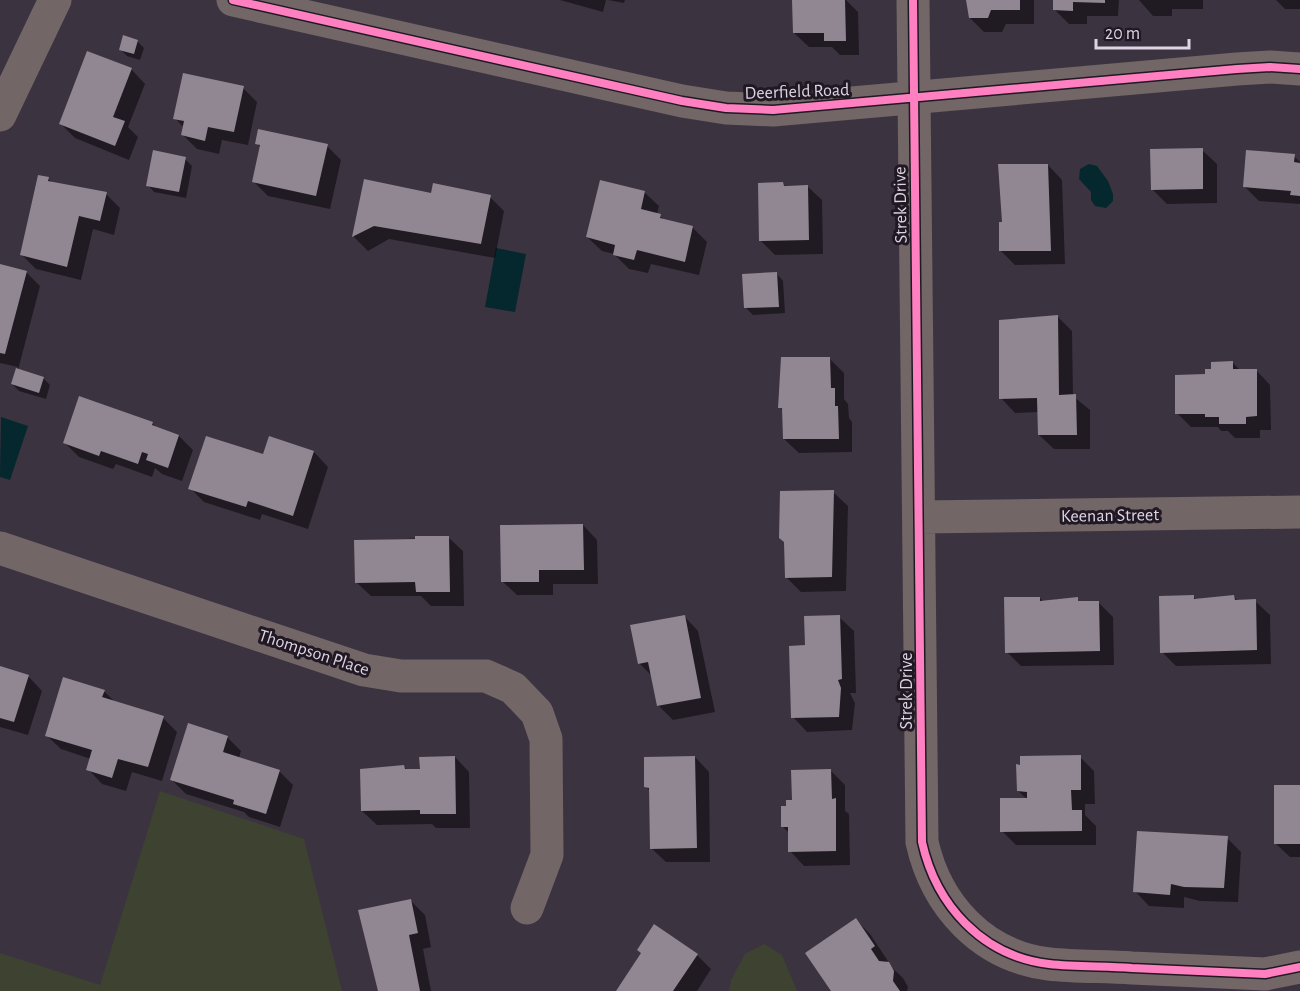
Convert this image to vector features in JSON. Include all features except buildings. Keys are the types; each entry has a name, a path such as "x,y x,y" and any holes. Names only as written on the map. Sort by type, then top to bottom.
{"street":[{"path":"0,115 55,0"},
{"name":"Deerfield Road","path":"233,0 682,101 726,108 773,110 1237,69 1270,67 1300,69"},
{"name":"Strek Drive","path":"913,0 922,842 927,866 937,889 960,920 1001,949 1047,963 1265,974 1300,967"},
{"name":"Keenan Street","path":"920,517 1300,512"},
{"name":"Thompson Place","path":"0,548 364,670 401,676 486,676 513,688 537,713 546,740 547,855 527,908"}],"green space":[{"path":"160,791 304,839 342,991 0,991 0,953 100,985"},
{"path":"764,944 782,955 797,991 729,991 731,980 745,954"}],"water":[{"path":"1089,164 1097,166 1108,181 1113,201 1106,208 1095,206 1091,200 1091,192 1079,179 1080,169"},
{"path":"496,248 526,254 515,312 485,307"},
{"path":"1,417 28,426 10,480 0,477"}],"cycle path":[{"path":"233,0 682,101 726,108 773,110 1237,69 1270,67 1300,69"},
{"path":"913,0 922,842 929,865 938,887 966,924 1003,950 1025,959 1069,966 1265,974 1300,967"}]}
